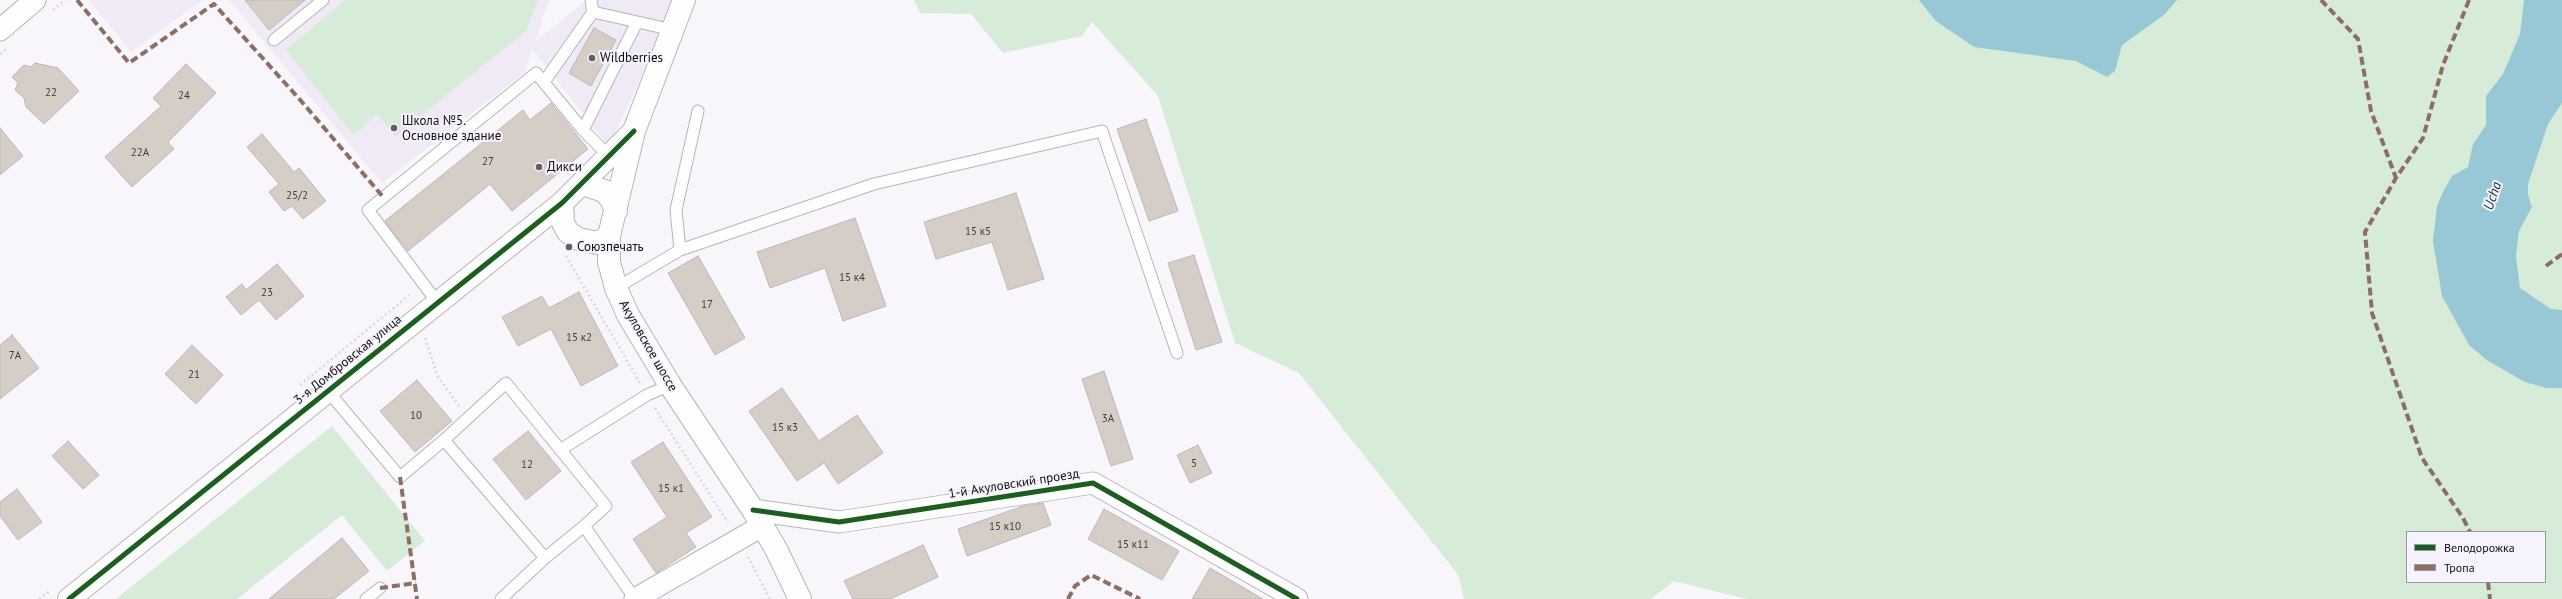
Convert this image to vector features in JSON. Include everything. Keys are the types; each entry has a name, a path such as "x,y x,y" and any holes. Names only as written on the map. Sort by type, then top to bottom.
{"street":[{"path":"0,30 35,0"},
{"name":"Акуловское шоссе","path":"684,0 634,131 609,236 609,262 616,288 628,315 670,384 758,518 800,599"},
{"name":"3-я Домбровская улица","path":"69,599 327,390 562,203 610,157 634,131"},
{"path":"583,184 604,191 611,199 616,211"},
{"path":"562,203 563,223 568,232 578,239 598,243 609,236"},
{"name":"1-й Акуловский проезд","path":"758,518 839,522 1092,483 1297,599"},
{"path":"635,599 758,518"}],"lane":[{"path":"274,40 323,0"},
{"path":"544,82 593,12 591,0"},
{"path":"593,12 673,30"},
{"path":"583,130 638,22"},
{"path":"437,302 368,210 536,73 583,130 610,157"},
{"path":"680,250 676,210 698,111"},
{"path":"616,288 680,250 874,184 1102,131 1177,353"},
{"path":"327,390 400,477 444,440 506,383 606,506 545,558 501,599"},
{"path":"560,450 647,395 670,384"},
{"path":"444,440 545,558"},
{"path":"584,526 635,599"},
{"path":"366,599 380,588"}],"path":[{"path":"423,334 438,377 467,418"}],"shaded area":[{"path":"89,0 203,0 131,52"},
{"name":"Школа №5. Основное здание","path":"229,0 551,0 548,3 535,42 587,0 676,0 609,147 532,49 525,72 382,183"}],"green space":[{"name":"Школа №5. Основное здание","path":"345,0 538,0 526,31 396,136 377,114 354,135 286,50"},
{"path":"914,0 2562,0 2562,599 1747,599 1674,581 1651,599 1464,599 1459,576 1299,373 1235,343 1158,96 1092,22 1082,36 1003,53 971,14 920,13"},
{"path":"332,426 425,541 387,571 342,515 237,599 116,599"}],"water":[{"path":"1919,0 2177,0 2164,15 2122,45 2115,71 2107,77 2076,61 1974,47 1936,21"},
{"name":"Ucha","path":"2524,0 2562,0 2562,103 2548,124 2528,184 2528,195 2532,207 2519,231 2516,256 2520,288 2551,309 2562,310 2562,388 2546,388 2525,382 2488,361 2469,345 2442,296 2433,241 2437,206 2452,176 2468,167 2473,144 2486,125 2486,96 2503,74 2520,34"}],"building":[{"path":"245,0 305,0 269,30"},
{"name":"Wildberries","path":"594,28 616,40 591,86 569,73"},
{"path":"35,63 58,68 79,91 44,124 26,107 24,98 15,90 18,83 12,77 24,65 31,67"},
{"path":"186,64 216,93 168,142 174,149 132,187 105,157 161,106 153,98"},
{"path":"551,103 588,149 512,211 490,184 408,251 385,221 523,110 530,120"},
{"path":"1146,119 1178,211 1149,221 1117,129"},
{"path":"0,128 23,156 0,175"},
{"path":"262,134 294,172 299,168 326,201 303,219 292,206 284,211 269,192 279,184 247,147"},
{"path":"1016,193 1044,279 1008,290 992,242 936,259 924,222"},
{"path":"855,218 886,306 843,321 825,268 770,288 757,252"},
{"path":"1194,255 1222,342 1196,350 1168,263"},
{"path":"698,256 745,338 715,355 668,273"},
{"path":"277,264 304,296 276,320 259,300 241,315 226,297 242,284 246,290"},
{"path":"579,292 618,366 581,386 551,329 518,346 502,317 542,296 549,308"},
{"path":"12,335 39,368 0,399 0,345"},
{"path":"192,345 223,375 196,404 165,374"},
{"path":"1104,371 1133,459 1111,466 1082,379"},
{"path":"417,380 452,421 415,452 380,411"},
{"path":"782,388 819,441 857,415 883,453 838,484 824,463 797,481 749,411"},
{"path":"528,431 561,471 526,500 493,459"},
{"path":"68,441 99,475 83,489 52,456"},
{"path":"663,442 712,517 686,533 696,547 656,573 633,539 667,517 631,462"},
{"path":"1198,445 1212,473 1190,483 1177,455"},
{"path":"17,489 42,522 18,540 0,516 0,502"},
{"path":"1043,503 1051,525 967,556 958,529 1023,506"},
{"path":"1104,509 1179,551 1162,580 1088,539"},
{"path":"342,538 369,571 334,599 269,599"},
{"path":"923,545 938,577 890,599 853,599 844,581"},
{"path":"1210,568 1263,599 1192,599"}],"marked path":[{"path":"77,0 129,63 214,4 302,102 384,198"},
{"path":"2321,0 2358,39 2371,111 2396,178"},
{"path":"2469,0 2443,65 2423,138 2396,178 2365,232 2372,313 2422,458 2463,518 2470,531"},
{"path":"2546,266 2562,254"},
{"path":"400,477 417,599"},
{"path":"1068,599 1075,586 1091,575 1140,599"},
{"path":"380,588 416,583"},
{"path":"2488,583 2490,599"}],"cycle path":[{"path":"69,599 562,203 634,131"},
{"path":"753,510 839,522 1093,483 1297,599"}],"place":[{"name":"Wildberries","path":"592,58"},
{"name":"Школа №5. Основное здание","path":"394,128"},
{"name":"Дикси","path":"539,167"},
{"name":"Союзпечать","path":"569,247"}]}
